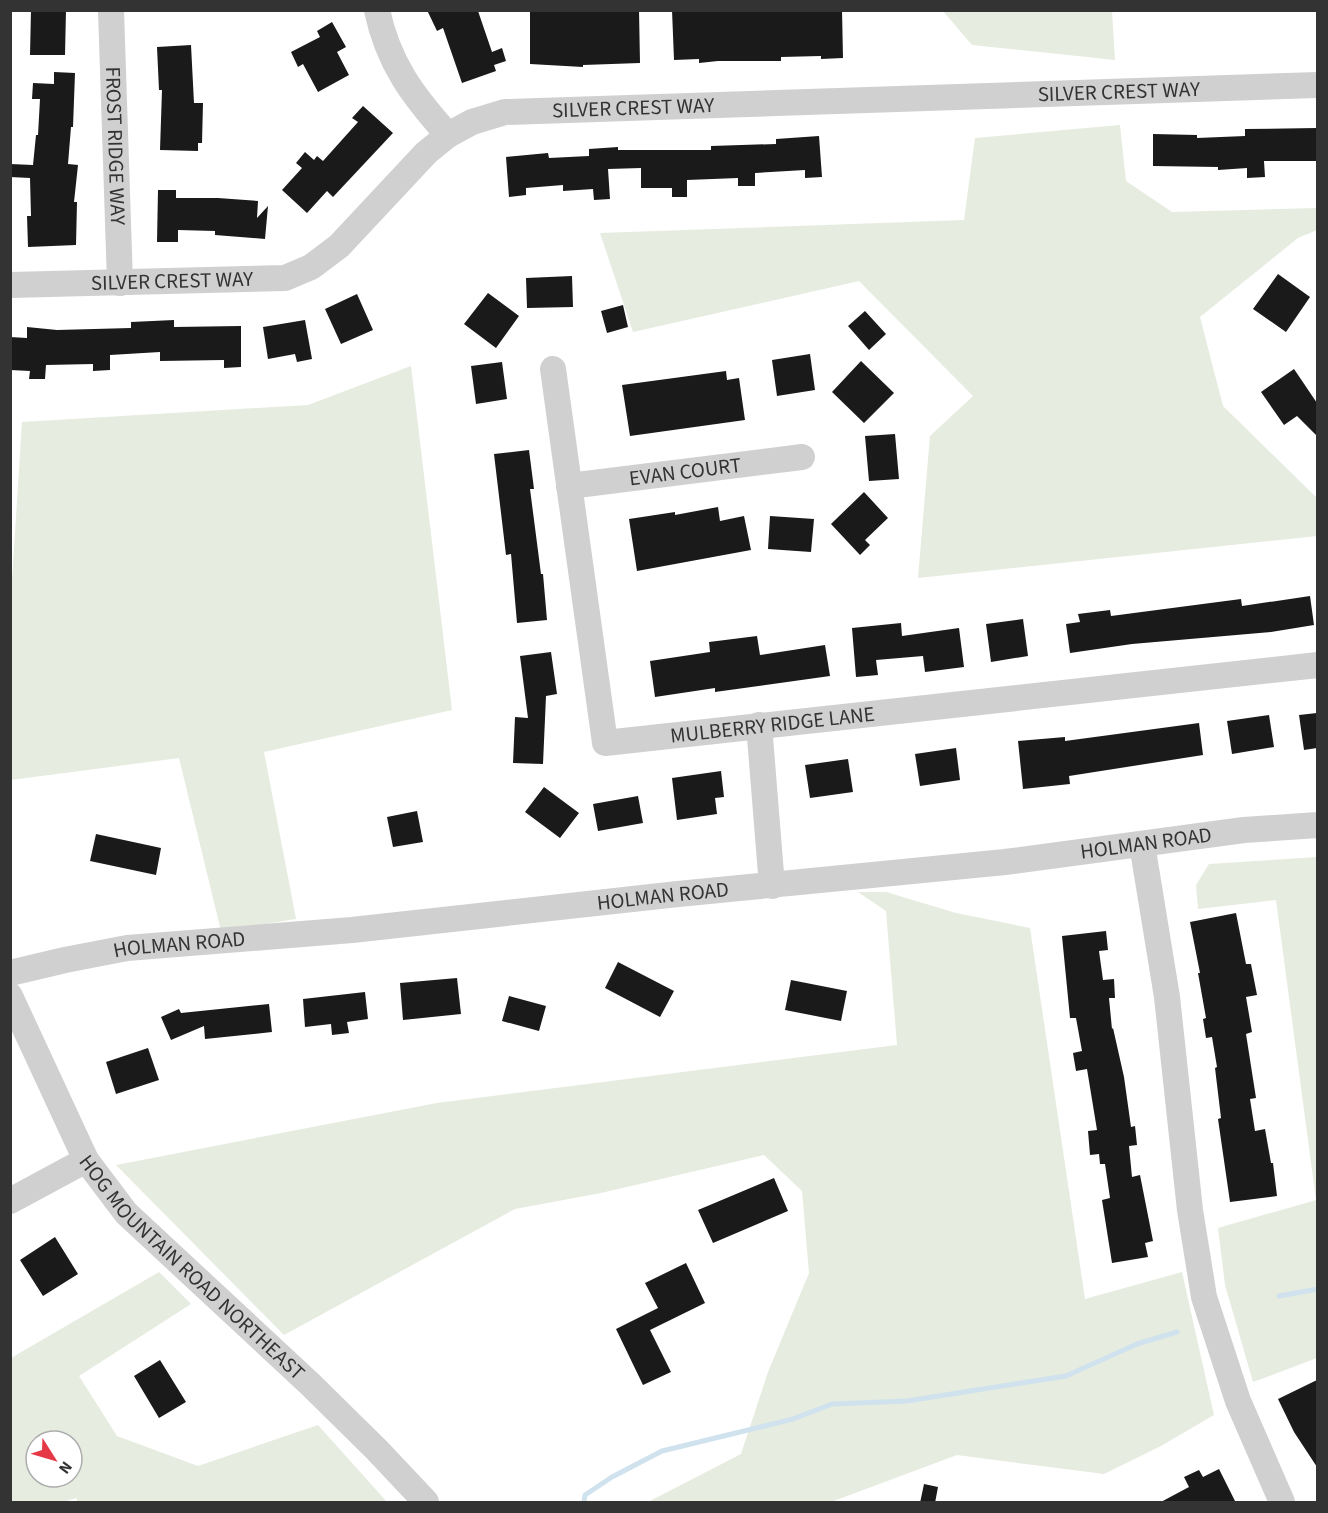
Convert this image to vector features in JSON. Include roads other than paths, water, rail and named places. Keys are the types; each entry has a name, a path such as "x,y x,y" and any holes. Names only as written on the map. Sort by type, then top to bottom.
{"street":[{"name":"FROST RIDGE WAY","path":"111,10 120,284"},
{"path":"377,10 382,34 398,72 448,135"},
{"name":"SILVER CREST WAY","path":"10,285 285,278 310,267 339,246 426,153 448,135 472,122 505,112 1317,85"},
{"name":"MULBERRY RIDGE LANE","path":"553,369 605,743 1317,665"},
{"name":"EVAN COURT","path":"569,486 802,457"},
{"path":"759,725 772,886"},
{"name":"HOLMAN ROAD","path":"10,973 127,948 352,930 666,895 1005,862 1244,830 1317,825"},
{"path":"1142,844 1167,997 1190,1210 1204,1298 1238,1401 1282,1503"},
{"name":"HOG MOUNTAIN ROAD NORTHEAST","path":"10,996 86,1160 126,1213 310,1384 377,1450 426,1503"},
{"path":"10,1201 86,1160"}],"waterway":[{"path":"1279,1296 1318,1289"},
{"path":"584,1502 585,1495 612,1477 662,1451 793,1419 832,1404 907,1401 1066,1376 1137,1344 1177,1332"}]}
